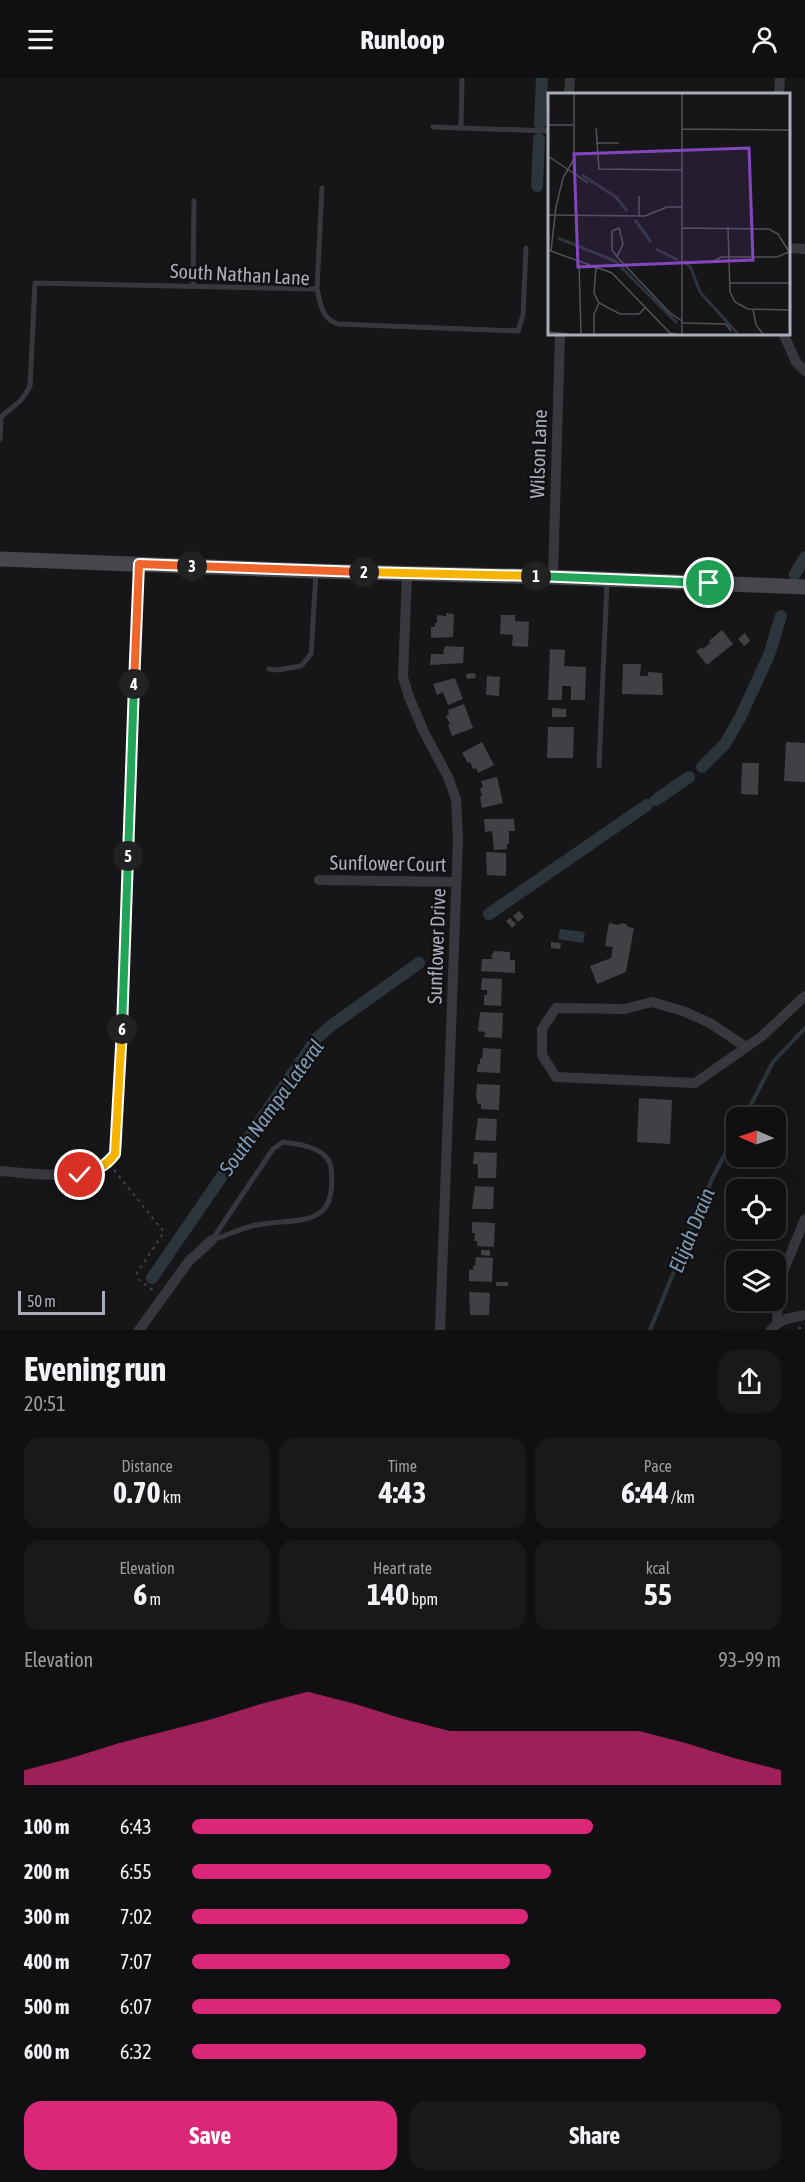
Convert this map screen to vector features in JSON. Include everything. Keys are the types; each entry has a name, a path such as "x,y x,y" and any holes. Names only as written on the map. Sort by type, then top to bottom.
{"main road":[{"path":"0,559 805,587"}],"street":[{"path":"569,93 570,78"},
{"path":"779,93 780,78"},
{"path":"790,248 805,249"},
{"name":"Wilson Lane","path":"553,577 560,334"},
{"path":"783,334 795,362 805,371"},
{"path":"0,1171 80,1175 95,1171 108,1163 115,1154 120,1087 139,564"},
{"name":"Sunflower Drive","path":"406,574 403,677 424,732 448,777 456,799 458,839 440,1330"},
{"name":"Sunflower Court","path":"319,880 456,882"},
{"path":"746,1047 710,1023 683,1011 652,1002 625,1009 556,1008 542,1029 542,1055 556,1077 695,1083 761,1037 805,996"},
{"path":"774,1327 778,1284 805,1220"},
{"path":"139,1330 189,1262 212,1240"},
{"path":"774,1327 786,1319 805,1316"}],"lane":[{"path":"461,128 462,78"},
{"path":"433,127 548,131"},
{"path":"317,289 322,188"},
{"path":"193,285 194,201"},
{"name":"South Nathan Lane","path":"0,439 1,417 11,407 24,400 30,386 35,282 317,289 323,314 329,321 338,324 518,331 523,315 526,248"},
{"path":"269,669 278,670 301,666 311,654 316,571"},
{"path":"599,766 607,579"},
{"path":"283,1142 301,1144 320,1152 331,1162 333,1183 328,1204 319,1214 300,1222 255,1226 212,1240 273,1149 283,1142"}],"path":[{"path":"108,1163 164,1232 136,1276 163,1297"}],"shaded area":[{"path":"560,929 585,932 583,943 558,939"}],"building":[{"path":"446,613 454,614 453,637 431,638 431,627 435,627 437,623 437,615 446,616"},
{"path":"501,615 515,615 515,621 529,622 528,647 512,646 513,635 500,634"},
{"path":"722,630 733,644 707,665 696,651 702,647 703,649"},
{"path":"745,633 750,641 744,646 738,639"},
{"path":"445,646 464,647 463,663 430,665 431,654 445,654 443,652"},
{"path":"550,649 565,650 564,666 586,667 585,700 571,700 571,686 562,686 562,700 548,700"},
{"path":"623,664 641,664 640,676 648,676 648,672 662,673 663,695 622,694"},
{"path":"475,673 476,678 467,679 466,674"},
{"path":"487,676 500,677 499,696 486,695"},
{"path":"455,678 463,699 448,705 443,692 437,695 433,684"},
{"path":"464,704 473,728 452,736 446,716 449,714 448,710"},
{"path":"552,708 566,709 566,717 552,717"},
{"path":"548,727 574,727 573,758 547,758"},
{"path":"482,742 494,765 478,773 462,753"},
{"path":"786,742 805,743 805,782 784,781"},
{"path":"742,763 759,763 758,795 741,794"},
{"path":"497,777 503,803 482,808 481,781"},
{"path":"484,819 514,819 515,831 509,831 507,849 494,850 492,831 485,832"},
{"path":"486,852 506,853 506,876 487,875"},
{"path":"519,911 524,917 518,922 513,916"},
{"path":"510,918 516,924 512,928 506,921"},
{"path":"609,923 619,925 622,923 634,928 626,972 597,984 590,966 611,958 613,947 605,946"},
{"path":"551,942 561,943 560,949 551,948"},
{"path":"494,951 510,952 510,960 515,960 515,973 481,971 482,959 494,959 491,957"},
{"path":"482,978 502,979 501,1006 484,1005 484,995 487,995 487,990 481,990"},
{"path":"480,1012 503,1013 502,1038 484,1037 485,1032 478,1031"},
{"path":"483,1048 501,1049 500,1073 477,1072"},
{"path":"477,1084 500,1085 499,1110 481,1109 476,1096"},
{"path":"639,1098 672,1100 670,1144 637,1142"},
{"path":"478,1118 497,1119 496,1141 475,1140"},
{"path":"474,1152 497,1153 496,1178 478,1178 477,1164 473,1164"},
{"path":"475,1186 494,1187 493,1209 472,1209"},
{"path":"472,1222 495,1223 494,1247 477,1246 477,1241 474,1241 475,1233 472,1233"},
{"path":"481,1250 490,1250 490,1256 481,1255"},
{"path":"476,1257 493,1258 492,1282 469,1281 469,1269 473,1270"},
{"path":"496,1282 508,1282 508,1286 496,1286"},
{"path":"469,1292 490,1293 489,1315 470,1315"}],"waterway":[{"path":"540,124 542,78"},
{"path":"537,186 539,139"},
{"name":"South Nampa Lateral","path":"795,574 805,557"},
{"name":"South Nampa Lateral","path":"702,767 725,744 740,718 769,655 781,616"},
{"name":"South Nampa Lateral","path":"656,800 689,777"},
{"name":"South Nampa Lateral","path":"489,914 647,805"},
{"name":"South Nampa Lateral","path":"152,1278 317,1038 419,963"},
{"name":"Elijah Drain","path":"750,1107 773,1062 805,1028"},
{"name":"Elijah Drain","path":"650,1330 712,1179 726,1152"}],"route":[{"path":"80,1175 95,1171 108,1163 115,1154 117,1145 139,564 709,583"}]}
